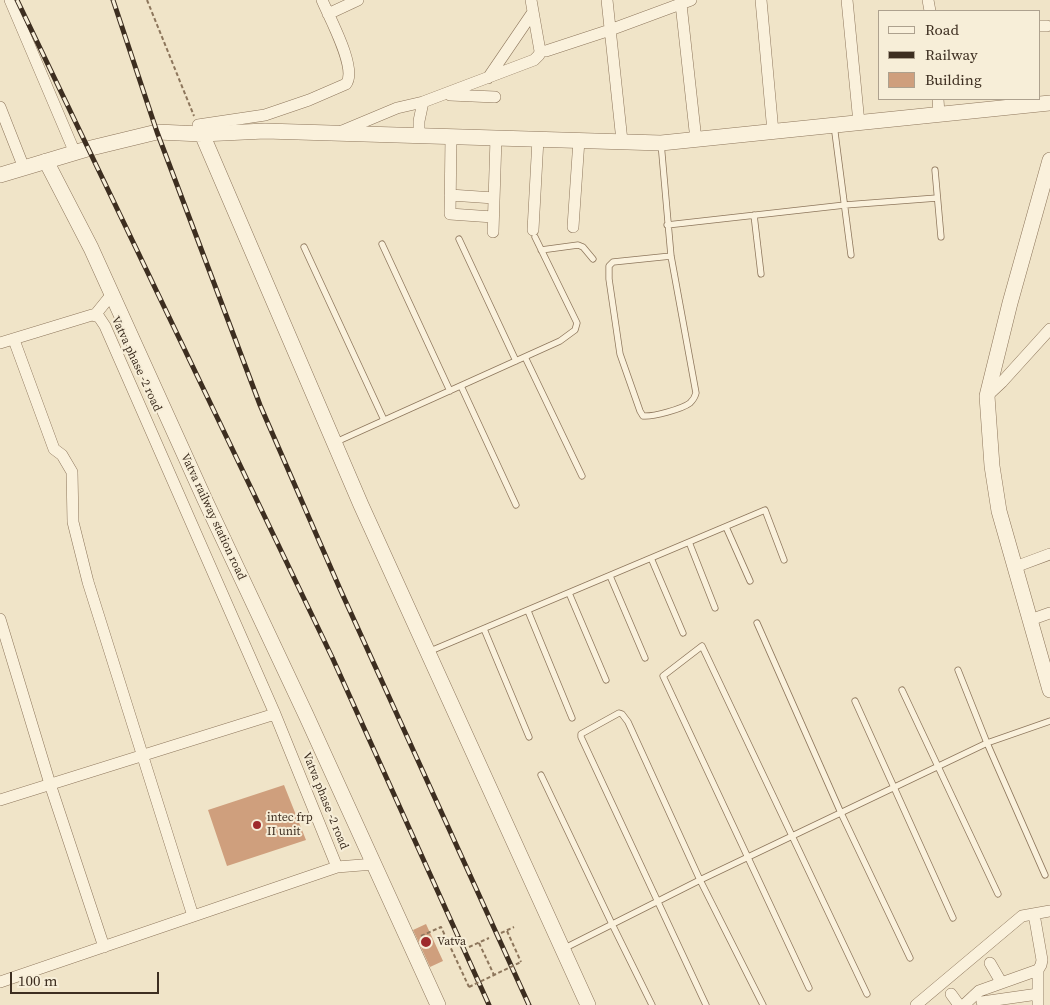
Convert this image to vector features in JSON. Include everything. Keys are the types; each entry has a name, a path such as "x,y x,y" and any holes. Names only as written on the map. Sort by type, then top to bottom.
{"street":[{"path":"10,0 75,152"},
{"path":"200,129 265,116 346,84 349,76 347,59 322,0"},
{"path":"328,14 358,0"},
{"path":"337,133 363,124 397,108 424,102 529,62 539,55 540,51 531,0"},
{"path":"608,0 622,141"},
{"path":"761,0 773,132"},
{"path":"847,0 859,122"},
{"path":"546,51 686,2 696,140"},
{"path":"488,78 533,12"},
{"path":"444,94 496,97"},
{"path":"938,100 939,114"},
{"path":"419,136 419,121 424,102"},
{"path":"0,175 75,152 157,132 200,129 660,143 1050,102"},
{"path":"0,107 24,168"},
{"path":"200,129 428,652 588,1005"},
{"path":"452,137 450,212 452,215 493,218"},
{"path":"492,232 496,138"},
{"path":"534,233 538,139"},
{"path":"573,227 579,140"},
{"path":"1050,160 1010,303 987,396 994,489 1050,690"},
{"name":"Vatva railway station road","path":"46,161 91,248 438,1005"},
{"path":"450,196 494,198"},
{"path":"95,315 112,294"},
{"name":"Vatva phase -2 road","path":"0,343 79,318 95,315 99,317 105,326 275,714 337,867 0,982"},
{"path":"987,396 1050,329"},
{"path":"14,340 54,449 62,455 72,472 74,522 88,582 193,916"},
{"path":"1015,567 1050,554"},
{"path":"1030,620 1050,612"},
{"path":"0,619 50,784 104,947"},
{"path":"0,800 275,714"},
{"path":"337,867 376,869"},
{"path":"916,1005 1022,916 1050,911"},
{"path":"964,1005 981,999 1038,1000 1038,970 1042,960 1034,914"},
{"path":"990,962 1001,982"},
{"path":"981,999 1001,982 1038,970"},
{"path":"951,994 959,1005"}],"lane":[{"path":"834,125 852,255"},
{"path":"660,143 670,256 696,393 694,399 689,404 655,415 643,416 620,354 609,279 609,266 613,262 670,256"},
{"path":"934,170 941,237"},
{"path":"668,225 845,205 937,198"},
{"path":"754,215 761,274"},
{"path":"335,442 560,341 571,334 577,326 534,233"},
{"path":"459,239 516,361"},
{"path":"382,244 450,391"},
{"path":"541,250 578,245 583,247 593,259"},
{"path":"304,247 384,420"},
{"path":"525,357 582,476"},
{"path":"461,386 516,505"},
{"path":"428,652 765,510 784,560"},
{"path":"726,527 750,581"},
{"path":"689,542 715,608"},
{"path":"652,558 683,633"},
{"path":"610,576 645,658"},
{"path":"569,593 606,680"},
{"path":"528,610 572,718"},
{"path":"757,623 841,813 910,958"},
{"path":"484,629 529,737"},
{"path":"809,988 663,676 702,646 867,994"},
{"path":"958,670 987,743 1045,875"},
{"path":"902,690 998,894"},
{"path":"855,701 893,788 954,918"},
{"path":"706,1005 580,737 581,734 619,713 628,722 700,880 763,1005"},
{"path":"563,949 700,880 987,743 1050,721"},
{"path":"541,775 652,1005"}],"path":[{"path":"146,0 200,129"},
{"path":"409,942 441,927 469,987 521,962 507,931"},
{"path":"501,933 514,927"},
{"path":"469,947 489,938"},
{"path":"479,943 494,975"}],"building":[{"name":"intec frp II unit","path":"284,785 306,840 227,866 208,810"},
{"path":"426,924 443,961 430,967 413,930"}],"railway":[{"path":"17,0 332,657 489,1005"},
{"path":"113,0 157,132 260,405 340,589 529,1005"}],"place":[{"name":"intec frp II unit","path":"257,825"},
{"name":"Vatva","path":"426,942"}]}
